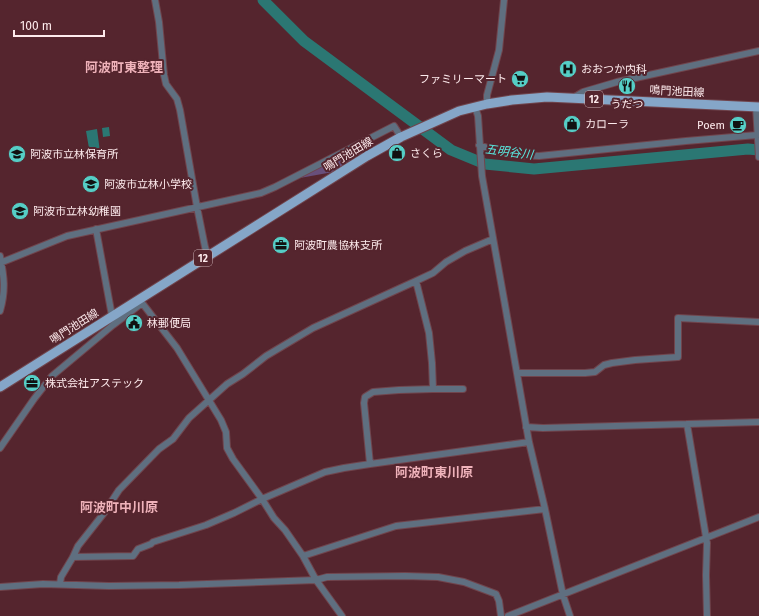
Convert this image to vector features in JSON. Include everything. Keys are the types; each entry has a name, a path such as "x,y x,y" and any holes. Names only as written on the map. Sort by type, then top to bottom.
{"main road":[{"name":"鳴門池田線","path":"0,387 112,316 140,301 208,256 367,156 405,135 460,111 487,104 547,97 757,107"}],"street":[{"path":"155,0 159,22 164,75 166,84 177,100 180,110 197,207 208,256"},
{"path":"487,104 487,95 499,50 504,0"},
{"path":"573,98 583,92 617,82 759,51"},
{"path":"475,107 478,116 481,170 528,442 545,509 563,595 570,616"},
{"path":"757,107 759,157"},
{"path":"1,263 67,236 260,193 275,187 394,126 405,135"},
{"path":"479,147 515,155 539,156 686,141 757,136"},
{"path":"96,229 112,316"},
{"path":"60,584 61,577 78,546 104,514 119,490 159,449 173,439 189,418 227,384 243,374 266,356 313,328 433,273 446,262 493,238"},
{"path":"0,256 4,286 0,311"},
{"path":"416,281 429,333 433,389"},
{"path":"0,448 52,376 140,301 177,348 221,420 226,432 228,448 232,459 262,498 274,518 285,530 303,556 316,580 342,616"},
{"path":"517,373 585,373 594,372 604,365 612,363 678,357 678,318 759,322"},
{"path":"370,464 364,403 365,397 373,392 464,389"},
{"path":"526,427 543,428 759,422"},
{"path":"687,424 707,543 707,616"},
{"path":"73,557 134,556 138,549 153,542 234,513 262,498 325,472 370,464 528,442"},
{"path":"303,556 396,526 545,509"},
{"path":"508,616 759,517"},
{"path":"0,587 43,584 108,586 179,585 316,580 327,577 438,576 464,582 496,594 499,601 501,616"}],"shaded area":[{"path":"362,153 333,172 300,178 343,155"}],"water":[{"path":"109,127 110,136 103,137 102,128"},
{"path":"97,129 100,152 90,154 86,131"}],"waterway":[{"name":"五明谷川","path":"263,0 304,41 451,150 485,164 534,169 748,149 759,150"}],"place":[{"name":"おおつか内科","path":"568,69"},
{"name":"ファミリーマート","path":"520,79"},
{"name":"うだつ","path":"627,86"},
{"name":"カローラ","path":"572,124"},
{"name":"Poem","path":"738,125"},
{"name":"さくら","path":"397,153"},
{"name":"阿波市立林保育所","path":"17,154"},
{"name":"阿波市立林小学校","path":"91,184"},
{"name":"阿波市立林幼稚園","path":"20,211"},
{"name":"阿波町農協林支所","path":"281,245"},
{"name":"林郵便局","path":"134,323"},
{"name":"株式会社アステック","path":"32,383"}],"district":[{"name":"阿波町東整理","path":"124,67"},
{"name":"阿波町東川原","path":"434,472"},
{"name":"阿波町中川原","path":"119,507"}]}
